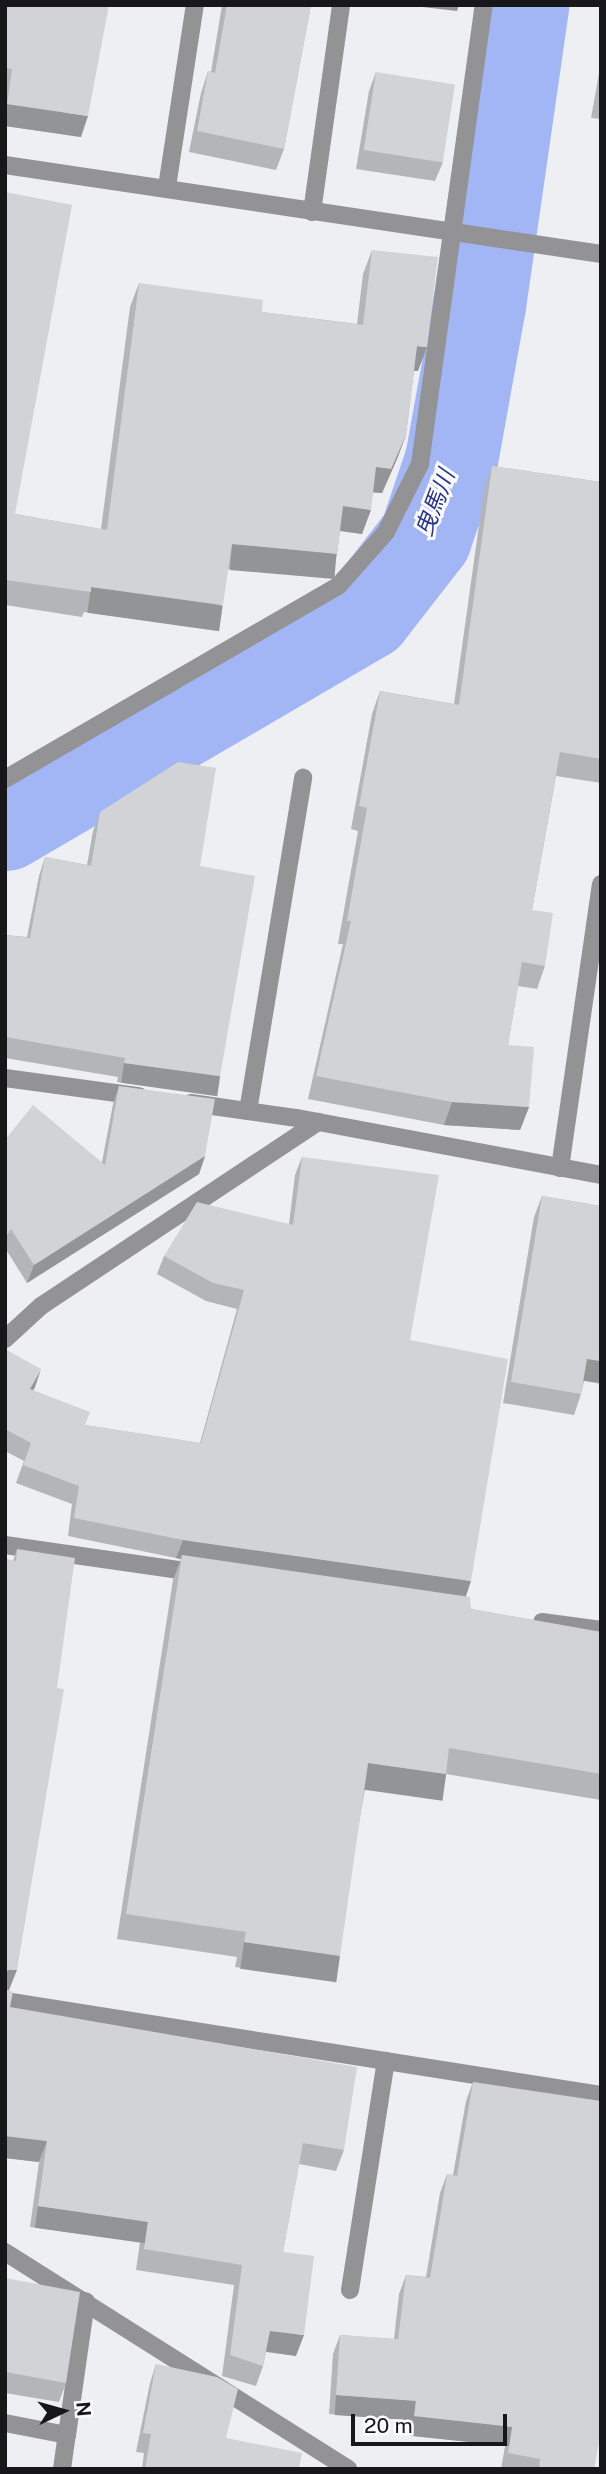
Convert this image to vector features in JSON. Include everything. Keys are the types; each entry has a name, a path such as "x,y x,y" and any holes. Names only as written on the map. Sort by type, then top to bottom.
{"street":[{"path":"167,187 195,5"},
{"path":"312,212 341,5"},
{"path":"5,779 339,585 386,531 420,464 484,5"},
{"path":"5,165 167,187 454,234 601,254"},
{"path":"248,1111 303,777"},
{"path":"560,1168 601,884"},
{"path":"5,1078 318,1122 601,1175"},
{"path":"5,1339 41,1306 318,1122"},
{"path":"5,1545 213,1575"},
{"path":"518,1619 601,1630"},
{"path":"5,2001 601,2095"},
{"path":"349,2290 386,2061"},
{"path":"5,2252 348,2469"},
{"path":"62,2469 86,2301"},
{"path":"5,2423 67,2435"}],"building":[{"path":"5,5 109,5 88,116 7,104 12,69 5,68"},
{"path":"227,5 311,5 284,149 197,131 208,71 215,73"},
{"path":"376,72 455,85 443,163 364,150"},
{"path":"5,192 72,205 15,514 107,530 139,283 263,300 262,312 363,325 372,250 438,257 427,347 417,346 406,435 391,469 376,467 371,510 343,506 337,554 232,544 223,605 91,587 91,592 5,580"},
{"path":"492,466 601,482 601,759 560,752 532,910 553,913 545,966 522,962 508,1045 534,1047 529,1107 452,1102 316,1076 351,921 347,921 367,808 359,806 380,691 459,705"},
{"path":"178,762 216,768 200,866 255,876 220,1076 124,1063 125,1058 5,1037 5,935 30,938 45,857 91,866 100,812"},
{"path":"119,1086 215,1099 205,1156 34,1265 11,1229 5,1238 5,1140 33,1105 105,1165"},
{"path":"302,1157 439,1175 410,1340 508,1359 471,1581 183,1540 74,1518 79,1486 23,1465 31,1443 5,1429 5,1349 41,1369 30,1389 90,1412 85,1425 201,1443 244,1290 213,1283 164,1256 197,1202 293,1225"},
{"path":"542,1196 601,1206 601,1361 587,1359 581,1394 511,1382"},
{"path":"17,1549 75,1558 57,1688 64,1689 17,1970 8,1970 5,1974 5,1559 16,1561"},
{"path":"182,1555 470,1597 471,1609 601,1632 601,1774 449,1748 446,1774 368,1763 340,1956 244,1942 246,1932 126,1914"},
{"path":"5,1989 13,1992 10,2007 357,2067 344,2150 303,2143 283,2252 314,2256 304,2335 270,2331 263,2366 230,2355 242,2265 144,2249 148,2222 38,2206 47,2141 5,2136"},
{"path":"473,2082 601,2101 601,2432 594,2469 539,2469 540,2459 508,2453 512,2427 414,2416 416,2401 336,2395 340,2335 398,2339 406,2275 430,2278 447,2174 457,2176"},
{"path":"5,2278 80,2292 66,2383 5,2372"},
{"path":"156,2364 217,2377 238,2389 226,2438 302,2453 299,2469 145,2469 151,2434 143,2433"}],"waterway":[{"name":"曳馬川","path":"5,824 366,613 425,537 451,460 479,305 522,5"}]}
